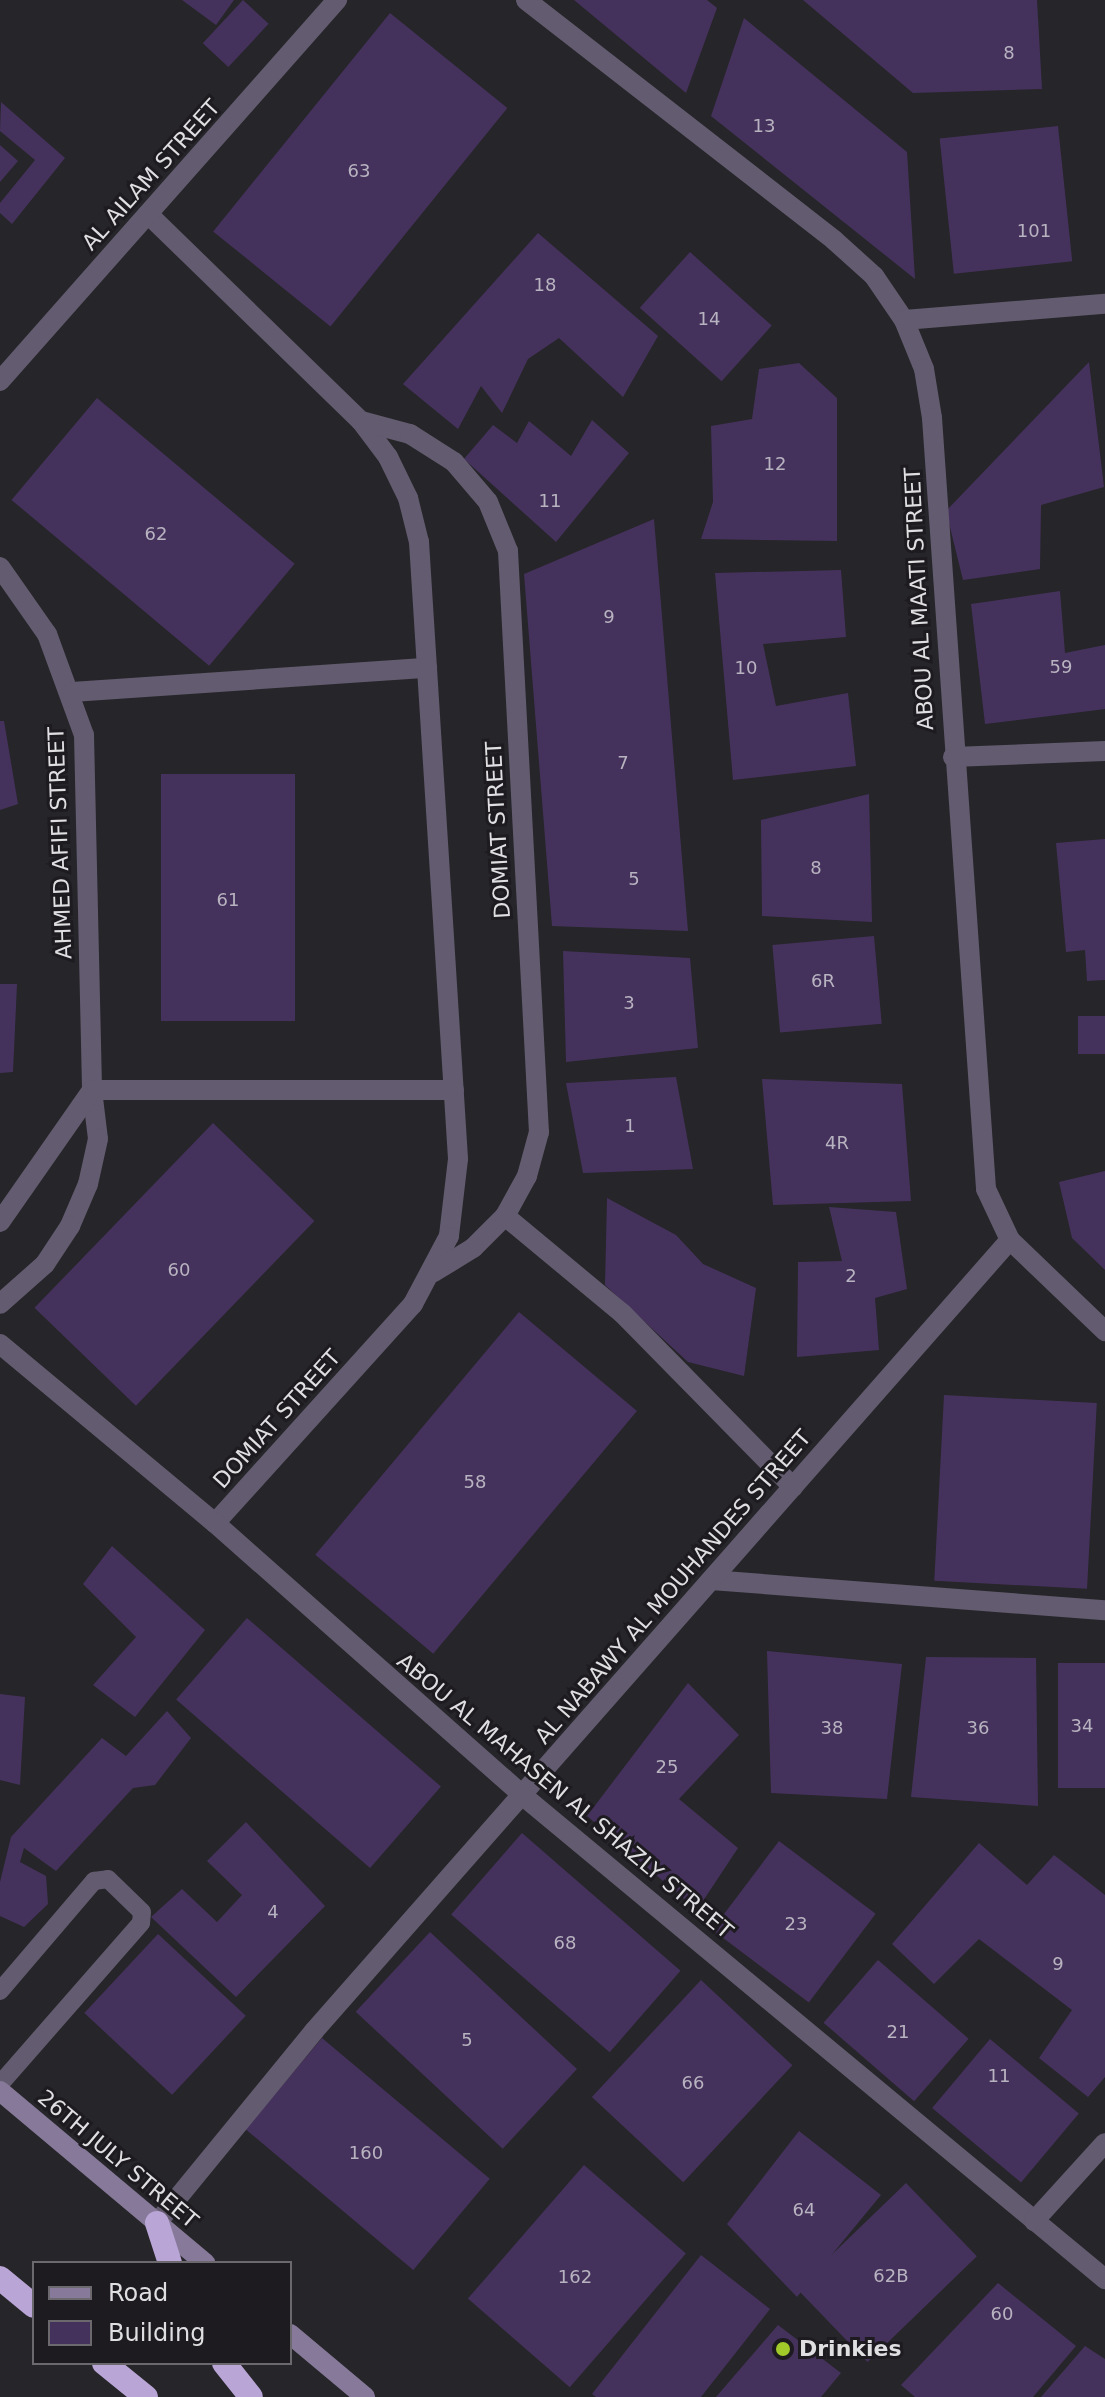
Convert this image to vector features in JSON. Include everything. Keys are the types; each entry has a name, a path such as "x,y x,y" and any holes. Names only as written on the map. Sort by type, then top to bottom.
{"highway":[{"path":"157,2223 169,2261"},
{"path":"0,2278 32,2304"},
{"path":"106,2365 146,2397"},
{"path":"226,2365 251,2397"}],"main road":[{"name":"26TH JULY STREET","path":"0,2091 203,2261"},
{"path":"292,2336 365,2397"}],"street":[{"name":"AL AILAM STREET","path":"0,381 337,0"},
{"name":"ABOU AL MAATI STREET","path":"526,0 834,240 874,276 904,320 924,369 932,418 953,757 986,1189 1010,1240 1105,1331"},
{"name":"DOMIAT STREET","path":"148,214 361,421 388,457 408,498 419,542 454,1090 458,1198 434,1272 413,1304 215,1523"},
{"path":"904,320 1105,304"},
{"name":"DOMIAT STREET","path":"361,421 410,434 454,462 488,502 508,551 539,1132 527,1176 505,1216 473,1248 434,1272"},
{"name":"AHMED AFIFI STREET","path":"0,567 47,634 72,692 84,735 92,1090 98,1139 88,1184 70,1226 45,1264 0,1304"},
{"path":"72,692 427,668"},
{"path":"953,757 1105,751"},
{"path":"0,1222 92,1090 454,1090"},
{"path":"505,1216 622,1313 793,1487"},
{"name":"AL NABAWY AL MOUHANDES STREET","path":"157,2223 314,2031 1010,1240"},
{"name":"ABOU AL MAHASEN AL SHAZLY STREET","path":"0,1344 215,1523 522,1795 1105,2279"},
{"path":"711,1580 1105,1610"},
{"path":"1034,2221 1105,2143"}],"lane":[{"path":"0,1991 94,1881 108,1879 142,1912 141,1923 0,2084"}],"building":[{"path":"182,0 234,0 216,25"},
{"path":"243,0 269,24 228,67 203,43"},
{"path":"574,0 707,0 717,8 686,93"},
{"path":"803,0 1037,0 1042,89 913,93"},
{"path":"390,13 507,108 331,326 213,231"},
{"path":"744,18 907,152 915,279 711,116"},
{"path":"1,102 65,158 12,224 0,213 0,203 35,160 0,131"},
{"path":"1058,126 1072,261 954,274 940,138"},
{"path":"0,145 18,161 0,182"},
{"path":"538,233 658,336 623,397 559,338 528,359 502,413 481,386 458,429 403,384"},
{"path":"690,252 772,326 722,381 640,308"},
{"path":"1089,362 1104,487 1041,505 1040,569 963,580 946,511"},
{"path":"799,363 837,398 837,541 701,539 713,502 711,426 752,419 759,369"},
{"path":"97,398 295,564 209,666 12,500"},
{"path":"592,420 629,453 556,542 464,459 493,425 517,443 529,421 571,456"},
{"path":"654,519 688,931 552,926 524,574"},
{"path":"841,570 846,637 763,644 776,706 848,693 856,766 733,780 715,573"},
{"path":"1060,591 1065,653 1105,645 1105,709 985,724 971,604"},
{"path":"0,721 4,721 18,804 0,810"},
{"path":"161,774 295,774 295,1021 161,1021"},
{"path":"869,794 872,922 762,916 761,820"},
{"path":"1105,839 1105,980 1087,981 1085,950 1066,952 1056,843"},
{"path":"874,936 882,1024 780,1033 772,945"},
{"path":"563,951 690,958 698,1048 566,1062"},
{"path":"0,984 17,984 13,1072 0,1073"},
{"path":"1078,1016 1105,1016 1105,1054 1078,1054"},
{"path":"676,1077 693,1169 583,1173 566,1083"},
{"path":"762,1079 902,1084 911,1201 773,1205"},
{"path":"213,1123 314,1221 136,1406 34,1308"},
{"path":"1105,1171 1105,1270 1072,1238 1059,1182"},
{"path":"607,1198 676,1235 703,1264 756,1288 744,1376 688,1362 605,1285"},
{"path":"829,1207 896,1212 907,1289 875,1298 879,1350 797,1357 798,1262 842,1261"},
{"path":"519,1312 637,1411 433,1654 315,1555"},
{"path":"944,1395 1097,1403 1087,1589 934,1581"},
{"path":"112,1546 205,1630 135,1717 93,1685 136,1637 83,1584"},
{"path":"247,1618 441,1787 370,1868 176,1700"},
{"path":"767,1651 902,1664 887,1799 771,1793"},
{"path":"926,1657 1036,1658 1038,1806 911,1797"},
{"path":"1058,1663 1105,1663 1105,1788 1058,1788"},
{"path":"688,1683 739,1735 679,1799 738,1848 697,1910 587,1816"},
{"path":"0,1694 25,1697 20,1785 0,1780"},
{"path":"167,1711 191,1738 155,1785 133,1788 56,1871 24,1848 20,1862 46,1876 48,1904 24,1927 0,1916 0,1882 11,1837 102,1738 126,1756"},
{"path":"246,1822 325,1906 236,1997 151,1917 182,1889 217,1922 242,1895 207,1861"},
{"path":"522,1833 680,1971 610,2052 451,1915"},
{"path":"779,1841 876,1914 809,2002 712,1930"},
{"path":"979,1843 1027,1885 1054,1855 1105,1895 1105,2077 1088,2097 1039,2058 1072,2010 979,1939 934,1984 892,1944"},
{"path":"430,1932 577,2069 503,2149 356,2012"},
{"path":"158,1934 246,2016 172,2095 84,2013"},
{"path":"878,1960 969,2039 914,2101 824,2023"},
{"path":"701,1980 792,2065 683,2182 592,2097"},
{"path":"322,2038 490,2179 413,2270 246,2129"},
{"path":"990,2039 1079,2114 1021,2183 932,2108"},
{"path":"799,2131 881,2195 797,2297 727,2224"},
{"path":"584,2165 686,2254 570,2387 468,2299"},
{"path":"906,2183 977,2256 868,2362 797,2289"},
{"path":"701,2255 770,2309 701,2397 596,2397 592,2394"},
{"path":"998,2283 1076,2346 1033,2397 915,2397 901,2385"},
{"name":"Drinkies","path":"778,2325 841,2373 821,2397 716,2397"},
{"path":"1085,2346 1105,2359 1105,2397 1041,2397"}],"place":[{"name":"Drinkies","path":"783,2349"}]}
